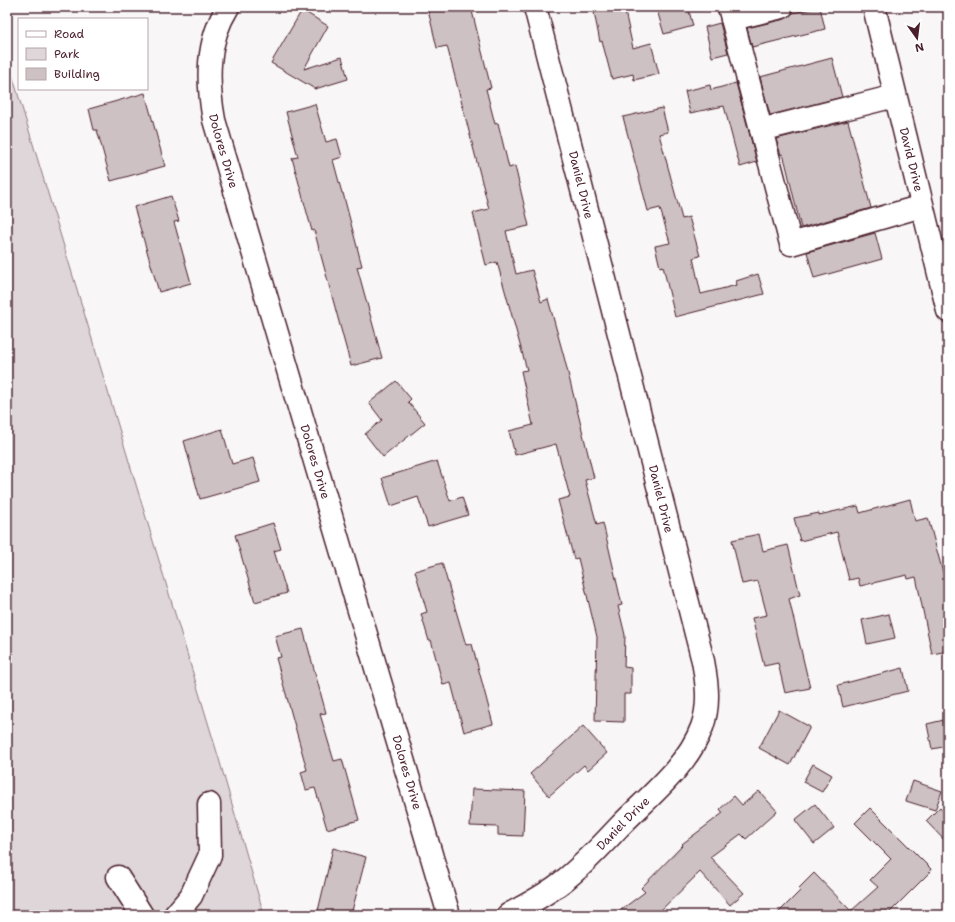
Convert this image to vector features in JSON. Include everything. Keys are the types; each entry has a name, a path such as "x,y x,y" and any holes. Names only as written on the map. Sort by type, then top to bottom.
{"street":[{"name":"Dolores Drive","path":"228,7 214,37 210,61 209,92 214,120 449,915"},
{"name":"Daniel Drive","path":"508,915 540,898 562,882 676,769 693,747 702,726 707,705 708,688 703,661 535,7"},
{"path":"782,7 731,13 791,244 922,206"},
{"name":"David Drive","path":"874,7 948,311"},
{"path":"761,130 895,96"},
{"path":"175,915 191,896 210,855 210,804"},
{"path":"118,877 142,915"}],"green space":[{"path":"7,58 219,759 264,915 7,915"}],"building":[{"path":"442,7 471,7 491,88 486,89 495,124 498,123 509,168 515,166 529,226 506,231 516,274 532,270 541,302 548,299 564,357 594,478 585,480 597,525 603,523 622,605 618,606 625,635 624,667 631,668 631,694 624,694 624,722 595,721 597,637 578,558 574,559 558,500 570,497 556,444 515,455 509,431 533,425 521,371 527,370 497,262 486,265 473,213 489,209 447,46 437,48 428,10"},
{"path":"593,7 624,7 633,48 651,43 659,74 634,80 633,74 612,79 602,41 600,42"},
{"path":"669,7 688,7 693,26 664,34 657,10"},
{"path":"820,7 825,29 752,47 747,28 785,19 793,13"},
{"path":"302,10 328,26 304,69 342,57 348,79 315,89 271,63"},
{"path":"720,23 728,53 712,57 705,27"},
{"path":"832,58 842,97 770,115 760,77"},
{"path":"736,83 757,162 740,167 724,106 690,113 685,91 710,85 711,90"},
{"path":"145,93 165,166 111,181 97,130 94,130 89,109"},
{"path":"315,104 326,142 337,139 342,157 333,160 362,266 357,267 382,358 351,366 314,230 312,231 292,158 298,157 286,112"},
{"path":"662,108 668,132 659,134 682,219 689,217 700,256 693,258 701,294 737,285 736,281 758,274 764,294 675,317 663,266 660,267 655,246 670,243 660,208 648,211 623,117"},
{"path":"848,121 871,208 801,228 783,154 781,155 776,139"},
{"path":"171,196 179,221 174,222 191,283 159,292 134,207"},
{"path":"875,233 882,259 814,278 807,252"},
{"path":"396,381 411,399 408,402 425,423 383,457 365,434 382,420 369,403"},
{"path":"222,429 232,464 253,458 260,482 200,499 184,441"},
{"path":"437,461 450,501 462,497 468,515 428,527 418,497 391,506 382,478"},
{"path":"910,499 915,521 928,518 948,591 948,651 932,654 916,577 908,579 907,575 860,586 858,578 849,580 837,532 800,541 794,518 819,513 819,515 858,506 860,513"},
{"path":"273,523 281,549 274,551 287,593 255,602 235,535"},
{"path":"759,534 763,551 788,545 800,595 789,599 810,688 785,693 778,663 764,666 752,618 767,615 758,581 742,584 732,540"},
{"path":"442,563 466,645 472,644 493,724 464,732 451,683 443,685 431,640 429,641 421,614 427,612 415,571"},
{"path":"889,614 895,638 867,644 862,620"},
{"path":"303,629 326,713 320,714 334,761 342,759 359,820 327,829 315,788 306,790 301,772 307,770 276,658 281,657 275,636"},
{"path":"903,668 908,691 843,707 838,685"},
{"path":"779,710 810,727 790,765 759,748"},
{"path":"948,719 948,746 932,749 927,724"},
{"path":"583,726 607,753 588,770 584,765 549,796 530,774"},
{"path":"813,764 832,775 822,792 803,782"},
{"path":"913,781 942,791 935,810 906,801"},
{"path":"472,789 525,791 523,836 498,835 498,827 470,826"},
{"path":"759,791 777,811 746,839 741,834 710,857 744,893 730,905 700,872 656,915 614,915 645,892 641,888 683,845 682,844 723,813 720,809 734,796 742,805"},
{"path":"815,804 834,828 814,844 795,820"},
{"path":"940,807 948,816 948,844 926,821"},
{"path":"870,808 931,869 928,874 887,915 776,915 800,891 798,889 814,873 851,911 878,887 870,880 891,859 855,823"},
{"path":"333,848 366,857 351,915 317,915"}]}
